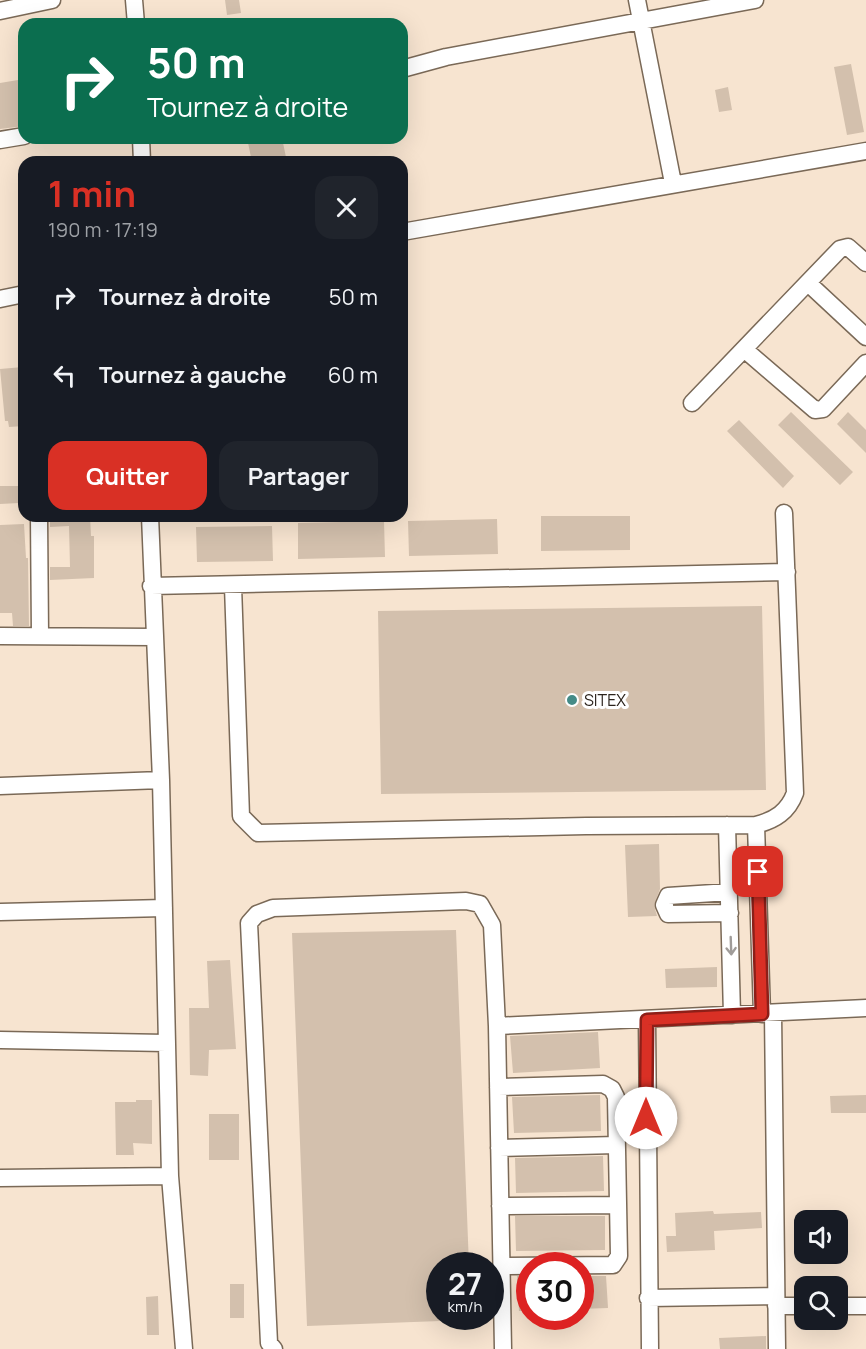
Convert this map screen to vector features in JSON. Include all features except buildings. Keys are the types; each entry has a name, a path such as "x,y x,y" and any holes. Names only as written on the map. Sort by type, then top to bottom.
{"street":[{"path":"0,11 52,0"},
{"path":"134,0 136,18"},
{"path":"637,0 673,183"},
{"path":"408,67 446,57 755,0"},
{"path":"0,140 18,137"},
{"path":"408,231 866,151"},
{"path":"692,403 844,247 848,247 866,263"},
{"path":"808,284 866,337"},
{"path":"0,299 18,295"},
{"path":"744,349 816,410 823,409 866,363"},
{"path":"233,586 241,816 258,833 586,825 756,825 778,818 791,804 795,793 784,513"},
{"path":"39,522 40,636"},
{"path":"150,522 164,908 170,1176 184,1349"},
{"path":"151,586 233,586 787,572"},
{"path":"0,636 154,637"},
{"path":"0,786 160,780"},
{"path":"727,825 732,1015"},
{"path":"756,825 767,1013 777,1349"},
{"path":"729,892 668,896 664,905 668,914 730,913"},
{"path":"274,1349 269,1343 249,924 257,914 273,908 466,901 480,904 492,925 497,1026 502,1252"},
{"path":"0,912 164,908"},
{"path":"497,1026 866,1008"},
{"path":"647,1020 650,1349"},
{"path":"0,1040 166,1043"},
{"path":"498,1087 603,1084 612,1089 616,1097 619,1256 613,1265 504,1266"},
{"path":"499,1148 616,1145"},
{"path":"0,1178 170,1176"},
{"path":"500,1206 618,1205"},
{"path":"648,1298 776,1301 794,1304"},
{"path":"848,1306 866,1306"},
{"path":"503,1330 503,1349"}],"place":[{"name":"SITEX","path":"572,700"}],"route":[{"path":"646,1118 647,1020 762,1014 758,872"}]}
